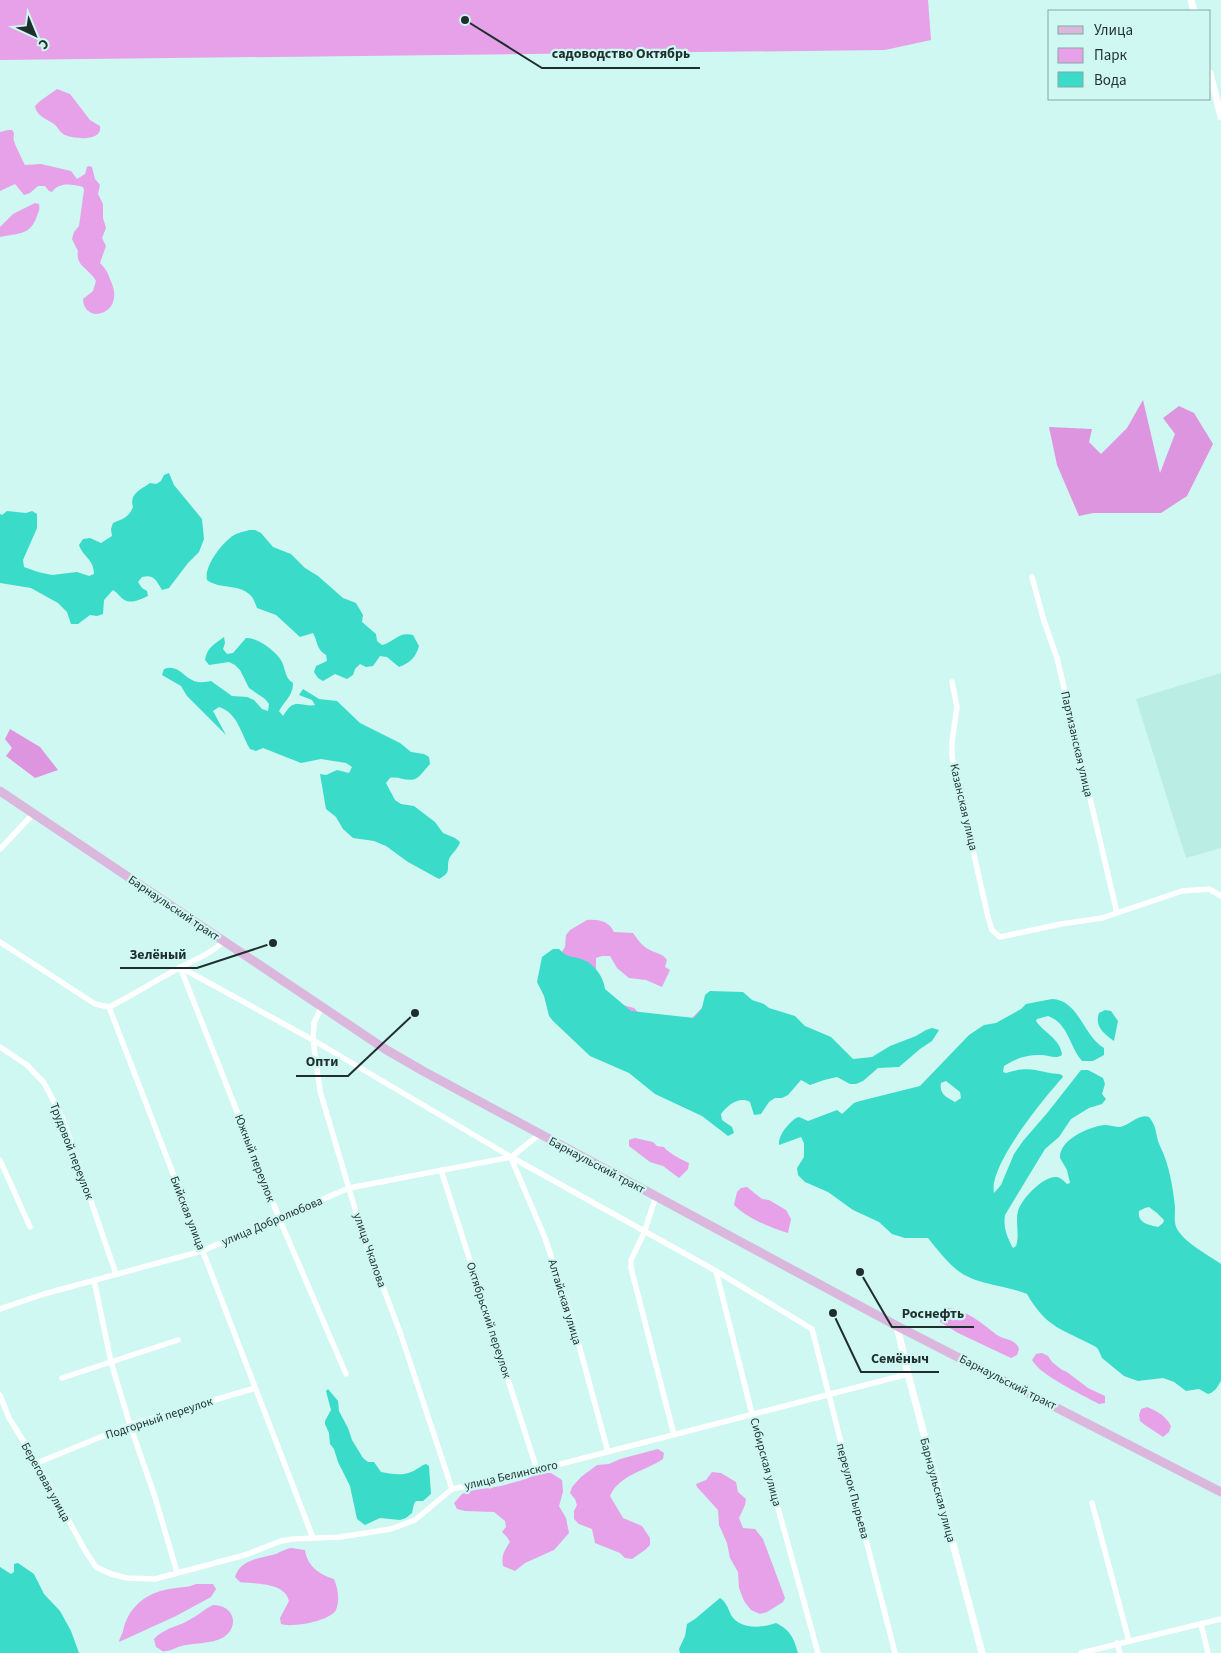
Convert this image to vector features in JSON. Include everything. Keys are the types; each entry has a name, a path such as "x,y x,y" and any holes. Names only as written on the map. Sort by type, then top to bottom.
{"main road":[{"name":"Барнаульский тракт","path":"0,791 415,1067 897,1326 1221,1492"}],"street":[{"path":"1211,77 1221,117"},
{"name":"Партизанская улица","path":"1032,577 1044,621 1057,658 1117,913"},
{"name":"Казанская улица","path":"952,682 956,706 952,757 992,930 1000,937 1061,924 1102,918 1117,913"},
{"path":"0,849 34,814"},
{"path":"1117,913 1182,891 1209,889 1221,896"},
{"path":"0,942 95,1004 109,1007 180,967 213,951 224,941"},
{"path":"180,967 313,1040 510,1157 644,1233 716,1271"},
{"name":"Южный переулок","path":"180,967 278,1218 346,1374"},
{"name":"улица Чкалова","path":"322,1006 314,1022 313,1040 320,1091 361,1228 400,1332 452,1489"},
{"name":"Бийская улица","path":"109,1007 313,1538"},
{"name":"Трудовой переулок","path":"0,1047 27,1065 44,1083 62,1117 116,1274"},
{"name":"улица Добролюбова","path":"0,1309 44,1294 202,1251 349,1188 510,1157 540,1134"},
{"name":"Алтайская улица","path":"510,1157 545,1238 567,1302 608,1452"},
{"path":"0,1160 30,1227"},
{"name":"Октябрьский переулок","path":"441,1170 537,1470"},
{"path":"656,1196 644,1233 631,1260 631,1268 674,1435"},
{"name":"переулок Пырьева","path":"716,1271 812,1328 895,1653"},
{"name":"Сибирская улица","path":"716,1271 752,1414 818,1653"},
{"path":"94,1280 111,1362 177,1572"},
{"name":"Барнаульская улица","path":"897,1326 982,1653"},
{"path":"62,1378 178,1340"},
{"name":"улица Белинского","path":"96,1567 119,1576 155,1579 245,1555 281,1541 340,1537 391,1529 415,1520 452,1489 503,1479 908,1374"},
{"name":"Подгорный переулок","path":"37,1463 130,1425 255,1388"},
{"name":"Береговая улица","path":"0,1395 9,1418 96,1567"},
{"path":"1092,1503 1129,1641"},
{"path":"1081,1653 1221,1619"},
{"path":"1201,1624 1208,1653"},
{"path":"1117,1644 1120,1653"}],"shaded area":[{"path":"1143,400 1160,473 1175,434 1163,418 1179,406 1194,413 1213,444 1187,496 1161,513 1093,513 1079,516 1057,465 1049,427 1092,429 1089,442 1101,454 1127,428"},
{"path":"1221,673 1221,848 1186,858 1136,699"},
{"path":"10,729 40,747 58,770 35,778 6,756 12,748 5,739"}],"green space":[{"path":"0,0 928,0 931,40 885,50 0,60"},
{"path":"57,89 70,94 90,120 100,126 100,131 97,135 87,138 75,138 65,135 54,124 37,112 35,106"},
{"path":"12,130 14,133 15,143 25,165 41,164 71,171 77,179 85,174 87,167 92,167 95,179 100,185 98,194 103,204 103,218 106,228 102,238 106,246 100,263 109,275 114,295 113,303 102,313 90,312 85,307 83,299 93,291 96,281 81,264 78,251 72,239 74,232 79,226 83,187 62,185 52,192 45,186 38,186 30,193 24,195 15,184 0,191 0,132"},
{"path":"35,203 39,204 39,210 31,227 18,234 0,237 0,227 13,214"},
{"path":"587,920 603,922 609,925 614,932 633,933 645,947 667,960 665,967 670,970 662,987 646,980 629,978 617,968 610,956 596,958 596,978 615,1003 634,1008 643,1017 687,1019 692,1018 702,1008 715,1074 555,963 565,947 566,935 570,930"},
{"path":"635,1138 653,1142 657,1146 664,1147 672,1154 689,1163 688,1169 679,1178 663,1166 650,1162 629,1146 629,1140"},
{"path":"747,1187 762,1199 769,1200 786,1210 791,1219 788,1233 752,1218 734,1205 737,1192 741,1188"},
{"path":"949,1308 969,1315 1000,1337 1013,1341 1019,1349 1017,1355 1011,1358 958,1333 940,1322 940,1315 943,1310"},
{"path":"1042,1353 1088,1388 1105,1396 1105,1403 1099,1404 1044,1372 1032,1360 1036,1354"},
{"path":"1147,1407 1161,1414 1171,1426 1169,1432 1163,1437 1140,1421 1141,1409"},
{"path":"658,1449 664,1453 663,1459 626,1478 614,1489 610,1496 623,1518 642,1526 650,1538 650,1545 645,1550 632,1559 625,1558 620,1553 595,1543 592,1529 579,1524 574,1519 574,1511 577,1505 570,1493 572,1487 581,1477 597,1465 609,1464 620,1459"},
{"path":"712,1472 721,1473 736,1482 738,1492 746,1499 739,1518 743,1528 755,1529 763,1539 785,1598 783,1602 767,1612 760,1614 751,1610 744,1601 739,1588 738,1572 730,1558 727,1543 719,1525 718,1510 697,1487 696,1484 706,1480"},
{"path":"538,1473 551,1473 562,1480 563,1492 559,1506 566,1518 569,1533 554,1550 525,1563 515,1571 503,1566 502,1559 510,1542 502,1532 506,1527 505,1521 494,1512 465,1511 457,1509 454,1503 462,1494 469,1491 501,1486 526,1479"},
{"path":"291,1548 305,1550 308,1561 315,1569 334,1579 337,1587 338,1602 336,1610 332,1614 319,1620 302,1624 281,1624 280,1618 289,1601 282,1590 269,1585 240,1582 235,1577 237,1571 250,1561"},
{"path":"196,1584 213,1584 216,1589 211,1597 176,1616 119,1642 129,1615 145,1598 160,1591"},
{"path":"213,1605 226,1608 232,1617 232,1627 224,1637 219,1640 183,1645 166,1651 156,1647 154,1639 158,1635"}],"water":[{"path":"169,473 174,485 202,519 204,539 199,552 169,588 162,590 152,577 142,577 138,582 147,591 148,596 136,601 126,601 113,590 104,600 103,614 97,616 90,615 78,624 71,624 67,612 58,603 31,588 0,583 0,514 2,515 7,511 26,513 32,511 37,514 37,528 23,560 24,567 52,575 77,572 89,576 94,574 94,569 79,545 83,539 90,538 101,543 112,536 111,529 113,523 123,519 130,513 136,493 150,483 156,484 161,481 164,475"},
{"path":"249,530 261,533 273,547 291,554 305,568 318,576 343,598 356,603 363,615 362,622 376,634 377,641 382,645 404,634 413,635 419,646 414,656 406,664 399,667 387,657 380,656 373,666 366,667 360,664 355,669 353,675 347,679 335,674 323,681 318,678 314,672 316,666 327,661 326,655 319,648 313,633 300,637 276,615 257,608 252,597 247,593 207,580 210,563 222,546 234,535"},
{"path":"224,637 223,649 227,654 233,653 246,638 251,638 266,646 282,662 287,677 293,683 290,695 279,711 283,716 293,705 315,705 312,700 299,695 303,689 319,699 337,701 360,723 400,743 411,752 424,754 429,757 430,764 417,778 409,780 390,778 386,783 395,800 401,804 414,806 435,822 443,833 460,842 449,859 446,874 439,879 408,862 386,846 374,841 353,838 343,829 336,817 326,809 320,774 326,775 337,770 349,773 352,767 346,763 321,759 301,763 263,748 256,751 250,749 231,714 219,707 213,711 226,735 187,696 181,686 162,675 164,669 173,668 194,681 211,681 232,696 247,697 254,700 262,709 268,711 269,704 249,688 240,670 235,665 229,662 209,665 205,660 210,649"},
{"path":"553,949 559,949 566,955 590,963 600,975 605,989 631,1011 694,1018 702,1008 705,995 710,991 743,992 752,1000 769,1008 795,1016 805,1026 831,1037 853,1059 872,1057 890,1046 926,1030 932,1028 939,1030 932,1041 899,1067 878,1068 863,1081 856,1084 850,1084 837,1077 810,1085 801,1080 788,1095 782,1098 775,1098 769,1102 761,1114 754,1115 750,1102 746,1100 734,1102 721,1114 722,1120 732,1127 734,1133 728,1136 702,1116 655,1094 629,1073 590,1056 553,1021 549,1016 544,996 537,982 542,957"},
{"path":"1052,999 1069,1005 1091,1035 1104,1048 1104,1055 1093,1061 1082,1061 1060,1024 1048,1016 1037,1019 1036,1021 1039,1025 1059,1045 1062,1055 1057,1057 1034,1055 1016,1059 1004,1066 1003,1072 1028,1069 1059,1074 1063,1077 1043,1100 1008,1150 994,1181 994,1193 1001,1185 1014,1154 1023,1141 1081,1070 1088,1070 1103,1078 1105,1084 1102,1094 1106,1099 1102,1104 1089,1108 1071,1119 1059,1137 1045,1149 1005,1215 1007,1236 1013,1248 1016,1246 1018,1233 1017,1215 1020,1206 1028,1194 1052,1177 1057,1177 1067,1184 1070,1183 1067,1170 1060,1158 1061,1151 1069,1140 1090,1128 1104,1125 1120,1127 1138,1118 1149,1117 1155,1128 1170,1176 1176,1227 1184,1238 1196,1248 1221,1264 1221,1381 1211,1393 1208,1394 1199,1389 1186,1391 1174,1382 1163,1378 1138,1381 1124,1376 1102,1358 1096,1347 1065,1332 1049,1321 1034,1306 1027,1294 982,1282 965,1275 949,1263 928,1238 905,1238 892,1234 879,1222 853,1210 828,1192 805,1182 798,1175 797,1168 804,1157 804,1143 801,1137 779,1145 782,1134 796,1118 799,1117 808,1121 837,1110 842,1114 854,1103 920,1086 969,1035 984,1025 996,1023 1021,1009 1026,1004","holes":["946,1081 960,1092 961,1098 955,1102 942,1093 941,1083","1149,1207 1164,1220 1158,1227 1144,1223 1140,1218 1139,1211"]},
{"path":"1105,1010 1111,1011 1118,1021 1114,1041 1099,1026 1099,1013"},
{"path":"328,1389 338,1401 339,1411 352,1440 363,1458 368,1462 374,1462 381,1472 404,1474 426,1464 429,1466 431,1494 423,1501 416,1501 412,1513 406,1518 400,1520 380,1518 365,1525 357,1519 350,1486 330,1444 329,1433 325,1424 331,1410 326,1391"},
{"path":"18,1563 34,1574 44,1594 60,1611 71,1631 79,1653 0,1653 0,1567 11,1574 14,1572 14,1564"},
{"path":"720,1598 735,1620 740,1623 758,1627 776,1623 781,1626 791,1635 798,1653 680,1653 679,1649 685,1636 687,1624"}],"place":[{"name":"садоводство Октябрь","path":"465,20"},
{"name":"Зелёный","path":"273,943"},
{"name":"Опти","path":"415,1013"},
{"name":"Роснефть","path":"860,1272"},
{"name":"Семёныч","path":"833,1313"}]}
